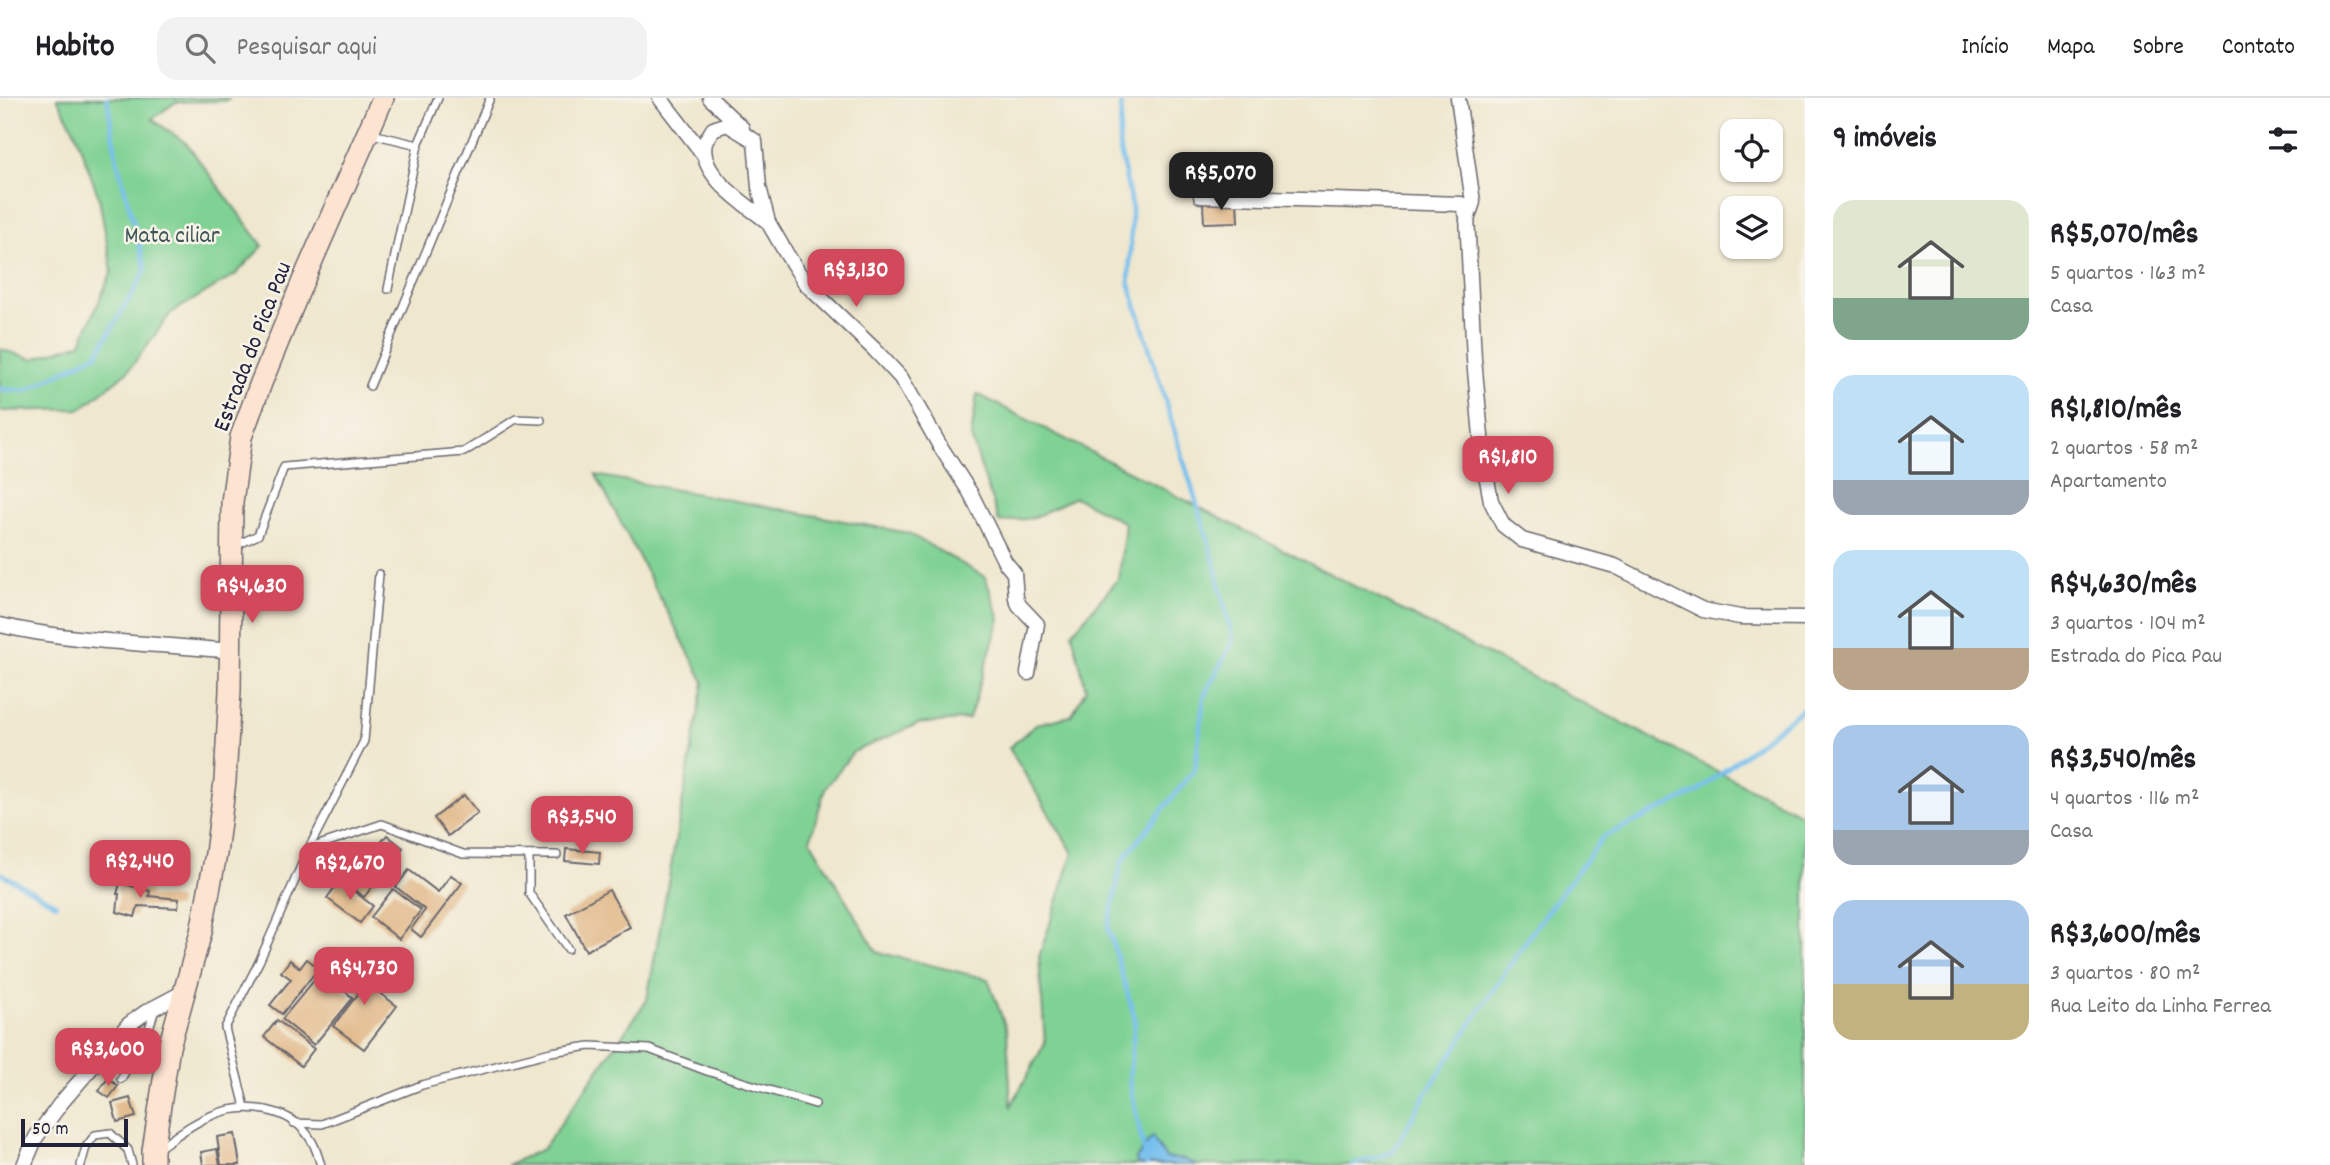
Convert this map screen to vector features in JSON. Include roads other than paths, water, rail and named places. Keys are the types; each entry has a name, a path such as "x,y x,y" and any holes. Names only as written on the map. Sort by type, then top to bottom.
{"main road":[{"name":"Estrada do Pica Pau","path":"153,1158 169,1046 201,932 216,854 225,781 231,651 232,502 241,437 261,383 383,98"}],"street":[{"path":"660,98 693,137 705,157"},
{"path":"710,98 755,141 759,187 768,222 806,284 901,378 971,494 1005,562 1014,573 1019,604 1037,624 1028,673"},
{"path":"1458,98 1473,202 1467,220"},
{"path":"755,141 727,124 713,129 704,144 706,165 718,182 768,222"},
{"path":"1201,196 1456,203 1465,209 1483,458 1491,501 1503,525 1522,540 1615,566 1703,610 1740,617 1805,618"},
{"path":"0,625 34,633 84,639 231,651"},
{"path":"24,1165 36,1137 90,1067 128,1025 184,992"}],"lane":[{"path":"388,289 418,145 438,98"},
{"path":"370,386 490,98"},
{"path":"368,133 418,145"},
{"path":"231,547 258,535 284,467 464,452 516,419 541,420"},
{"path":"246,1107 225,1028 259,962 309,848 364,741 379,575"},
{"path":"309,848 382,824 463,854 557,855"},
{"path":"529,855 529,892 568,949"},
{"path":"121,1079 146,1037 157,1006"},
{"path":"294,1123 322,1124 422,1085 551,1052 590,1046 649,1049 707,1071 815,1104"},
{"path":"153,1158 212,1115 246,1107 275,1112 294,1123 310,1137 321,1165"},
{"path":"80,1165 86,1147 95,1135 110,1133 128,1150 132,1165"}],"water":[{"path":"1152,1137 1166,1158 1185,1160 1197,1165 1138,1165 1136,1159"}],"waterway":[{"path":"0,389 26,391 97,354 146,270 117,160 107,98"},
{"path":"1122,98 1119,146 1132,208 1129,282 1211,550 1233,641 1204,696 1195,769 1122,861 1108,927 1135,1019 1129,1079 1147,1165"},
{"path":"1352,1165 1393,1152 1422,1100 1484,1004 1537,925 1603,837 1697,792 1805,707"},
{"path":"0,873 56,904"}],"park label":[{"name":"Mata ciliar","path":"172,234"}]}
